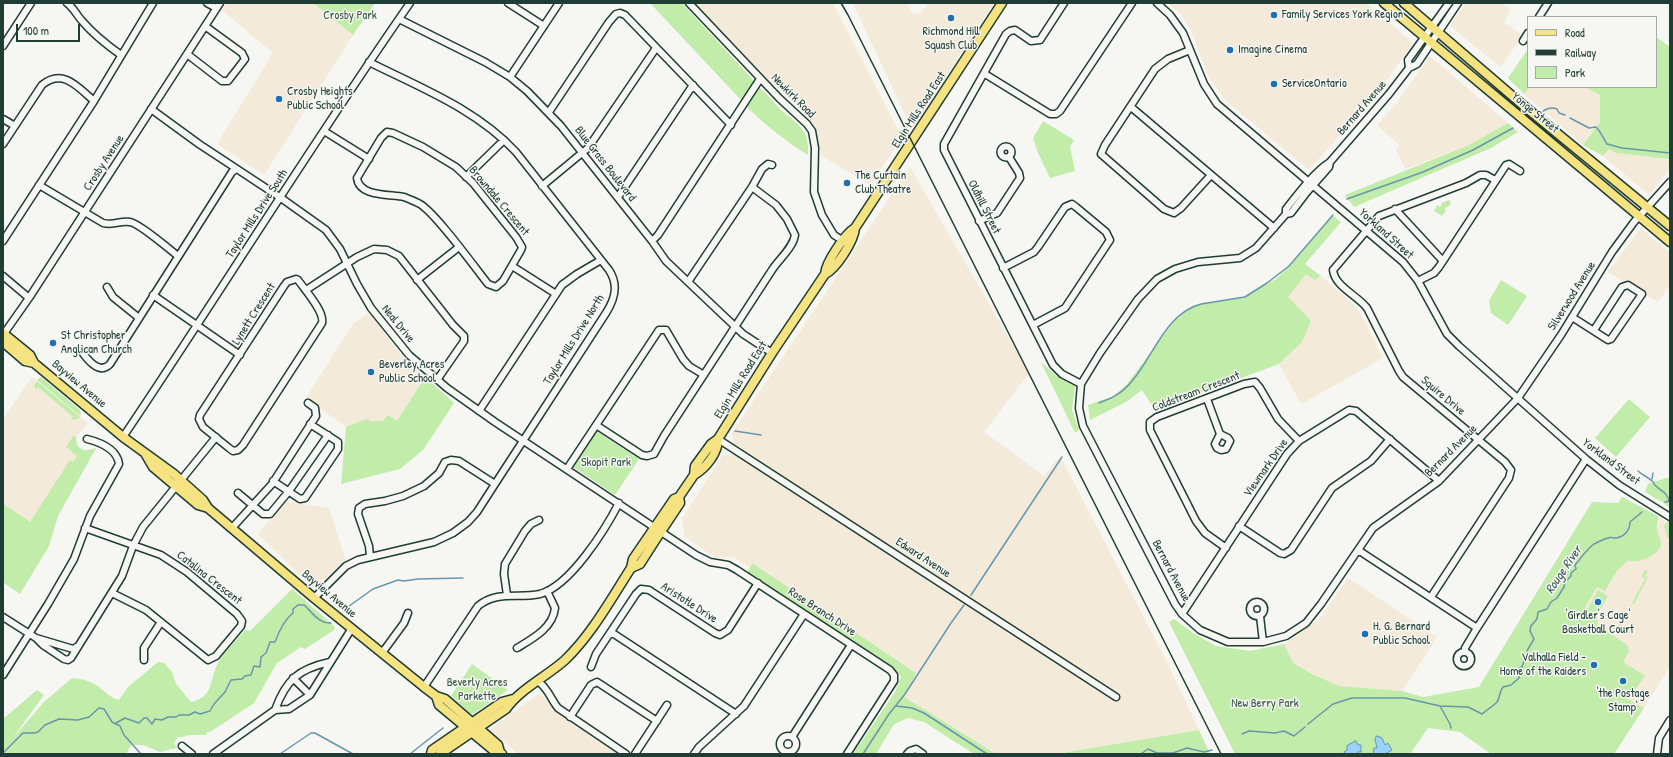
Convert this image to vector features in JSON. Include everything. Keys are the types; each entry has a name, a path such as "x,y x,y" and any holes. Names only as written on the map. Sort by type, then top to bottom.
{"main road":[{"name":"Elgin Mills Road East","path":"431,754 432,750 506,709 513,700 538,682 565,659 581,642 631,568 633,559 658,529 674,499 679,497 694,475 696,466 711,444 718,439 772,353 825,274 832,270 846,242 848,233 855,228 1002,3"},
{"name":"Yonge Street","path":"1384,3 1670,242"},
{"name":"Yonge Street","path":"1404,3 1524,106 1670,226"},
{"name":"Bayview Avenue","path":"3,336 30,356 34,363 146,454 153,467 203,500 208,508 314,598 436,696 439,705 472,727 493,750 501,753"},
{"name":"Elgin Mills Road East","path":"440,754 472,727"}],"street":[{"path":"3,46 30,3"},
{"path":"67,3 96,35 121,55"},
{"path":"3,241 94,101 153,3"},
{"path":"207,3 218,6"},
{"name":"Taylor Mills Drive South","path":"123,436 197,326 369,62 410,3"},
{"path":"508,3 544,26"},
{"path":"510,77 559,3"},
{"name":"Newkirk Road","path":"689,3 760,79 799,115 812,131 815,148 814,192 822,215 834,235 846,242"},
{"name":"Oldhill Street","path":"1064,3 1040,40 1031,41 1015,30 1006,34 985,74 944,144 944,150 1053,365 1058,371 1081,384"},
{"path":"985,74 1050,114 1056,114 1060,111 1132,3"},
{"name":"Yorkland Street","path":"1157,3 1170,15 1183,33 1204,84 1217,104 1402,262 1418,281 1447,334 1586,459 1619,485 1670,517"},
{"path":"1436,30 1449,3"},
{"path":"1436,30 1458,3"},
{"path":"1540,16 1548,3"},
{"name":"Crosby Avenue","path":"3,336 218,6"},
{"path":"549,112 609,22 616,14 620,13 625,15 731,125"},
{"name":"Blue Grass Boulevard","path":"399,19 472,55 510,77 549,112 618,197 666,261 743,334 772,353"},
{"path":"187,54 222,81 228,81 245,59 242,53 205,26"},
{"name":"Bernard Avenue","path":"1436,30 1429,40 1417,64 1409,68 1389,94 1330,162 1324,165 1311,184 1286,208 1286,214 1256,248 1240,258 1198,262 1175,269 1157,279 1138,299 1100,353 1081,384 1079,408 1083,426 1175,604 1182,614 1200,630 1228,642 1263,642 1286,636 1306,623 1321,604 1373,528 1439,481 1518,398"},
{"path":"1523,41 1527,35"},
{"path":"542,186 582,154 599,133 656,48"},
{"path":"1190,50 1168,59 1155,69 1105,145 1101,154 1157,203 1169,212 1174,213 1178,211 1211,175"},
{"name":"Taylor Mills Drive North","path":"314,598 346,566 370,557 446,537 468,522 477,512 496,484 606,313 616,291 613,276 504,140 464,110 369,62"},
{"path":"3,144 42,84 52,78 66,79 94,101"},
{"path":"652,241 658,235 760,79"},
{"path":"618,197 693,84"},
{"path":"1130,107 1274,228"},
{"name":"Neal Drive","path":"151,109 326,230 335,241 371,308 403,348 437,380 523,441 658,529"},
{"path":"3,119 15,126"},
{"path":"324,131 369,159"},
{"name":"Browndale Crescent","path":"387,132 393,132 445,160 466,177 521,245 521,250 512,266 496,288 488,284 434,217 421,205 406,198 374,193 359,184 357,178 369,159 384,134 387,132"},
{"path":"466,177 504,140"},
{"path":"979,221 997,213 1020,178 1019,173 1009,157"},
{"path":"688,282 752,187 762,169 768,164 772,165"},
{"path":"1418,281 1434,273 1506,165 1509,164 1520,171"},
{"path":"80,349 84,356 95,366 100,369 107,367 232,172 236,169"},
{"path":"1366,230 1379,216 1466,183 1480,175 1486,175 1495,180"},
{"name":"Silverwood Avenue","path":"1518,398 1572,317 1604,265 1639,217 1670,182"},
{"path":"39,185 103,223 109,225 127,222 136,224 178,256"},
{"path":"596,425 642,455 653,455 774,266 790,248 795,235 787,219 776,205 752,187"},
{"path":"1003,268 1027,256 1038,247 1065,207 1068,205 1072,204 1076,207 1106,232 1109,237 1110,240 1065,308 1033,325"},
{"path":"1396,210 1442,260"},
{"name":"Squire Drive","path":"1366,230 1333,270 1335,279 1367,308 1399,371 1404,377 1478,441 1505,462 1511,470 1511,473 1431,597"},
{"path":"417,280 459,247"},
{"path":"306,290 374,249 387,250 399,256 464,336 464,341 437,380"},
{"path":"479,411 562,285 601,260"},
{"path":"512,266 556,294"},
{"path":"3,276 29,298"},
{"name":"Lynett Crescent","path":"296,279 306,290 323,318 320,329 241,448 236,451 231,450 203,427 199,419 202,411 287,282 296,279"},
{"path":"1572,317 1608,340 1612,339 1642,294 1628,285 1622,287 1594,330"},
{"path":"107,287 113,297 139,318"},
{"path":"153,295 240,355"},
{"path":"567,469 659,330 666,330 683,359 689,366 704,375"},
{"name":"Coldstream Crescent","path":"1226,548 1205,533 1196,521 1154,437 1150,424 1157,417 1244,384 1255,382 1278,418 1299,441"},
{"path":"1207,398 1220,434"},
{"path":"232,528 273,481 316,416 317,413 315,408 308,403"},
{"name":"Viewmark Drive","path":"1182,614 1287,454 1299,441 1349,410 1353,410 1361,414 1439,481"},
{"path":"273,481 300,499 306,498 338,449 338,442 328,434 310,424"},
{"path":"238,493 263,514 268,514 289,491 328,434"},
{"path":"36,638 43,645 66,660 70,660 122,576 133,546 143,527 216,437"},
{"path":"3,675 74,559 90,516 118,464 117,457 101,443 87,439"},
{"name":"Edward Avenue","path":"718,439 1116,697"},
{"path":"1240,526 1280,553 1291,550 1332,488 1371,461 1390,439"},
{"path":"1465,652 1465,648 1477,628 1586,459"},
{"path":"370,557 369,546 358,514 359,508 365,504 385,501 415,491 424,486 439,472 445,462 451,460 459,461 496,484"},
{"path":"424,687 474,610 490,599 507,595 539,594 547,591 574,570 585,557 619,503"},
{"path":"507,595 504,574 505,564 525,531 539,520"},
{"path":"85,528 133,546"},
{"name":"Rose Branch Drive","path":"658,529 707,560 733,568 890,670 895,678 892,685 847,754"},
{"name":"Catalina Crescent","path":"112,593 146,610 208,660 216,656 239,629 242,623 237,614 176,564 161,556 133,546"},
{"path":"1358,550 1477,628"},
{"name":"Aristotle Drive","path":"611,632 636,594 644,589 649,590 720,635 728,630 758,584"},
{"path":"517,648 540,633 553,617 555,608 547,591"},
{"path":"382,653 404,623 408,613"},
{"path":"695,754 704,743 747,702 804,614"},
{"path":"1260,616 1263,642"},
{"path":"3,617 36,638 69,648 75,648 79,644"},
{"path":"144,660 144,648 161,622"},
{"path":"275,710 290,709 310,695 352,628"},
{"path":"590,667 611,632 736,714"},
{"path":"792,737 851,645"},
{"path":"69,648 73,652 72,657"},
{"path":"213,754 275,710 285,688 293,678 307,668 330,662"},
{"path":"293,678 310,695"},
{"path":"538,682 546,688 551,695 551,700 558,708 626,754"},
{"path":"570,717 591,685 597,682 657,721"},
{"path":"635,754 667,706"},
{"path":"1657,754 1659,738 1670,720"},
{"path":"182,746 192,754"},
{"path":"907,754 916,749 923,754"}],"shaded area":[{"name":"Crosby Heights Public School","path":"227,3 313,3 353,35 264,175 217,144 273,53 223,11"},
{"path":"695,3 833,3 902,138 870,185 822,156 815,126 794,102 757,69"},
{"path":"853,3 907,3 909,9 914,14 921,12 927,6 927,3 993,4 912,130"},
{"path":"1167,3 1366,3 1413,43 1379,91 1309,170 1225,100 1207,74 1191,30 1180,13"},
{"path":"1466,3 1502,3 1511,10 1504,22 1523,36 1500,67 1450,26"},
{"path":"1430,56 1508,123 1469,145 1405,169 1396,150 1399,145 1377,125 1396,104"},
{"path":"1529,88 1587,88 1600,95 1600,122 1583,145 1524,94"},
{"path":"1609,149 1617,153 1669,159 1668,166 1670,166 1670,169 1649,195 1603,156"},
{"path":"910,167 1029,373 984,432 1044,476 1060,456 1164,656 1199,730 1056,754 996,754 903,697 916,673 752,563 749,567 733,557 716,558 685,537 682,519 722,456 735,453 797,496 802,489 734,443 732,433"},
{"path":"1641,228 1670,253 1670,285 1658,302 1608,272"},
{"path":"1306,274 1315,280 1321,276 1354,305 1361,314 1383,358 1301,404 1279,364 1302,342 1287,297"},
{"name":"Beverley Acres Public School","path":"369,312 401,355 425,377 397,421 373,422 367,419 346,427 306,398 353,324"},
{"path":"32,377 88,424 76,437 78,447 86,451 96,448 58,516 49,546 20,594 3,582 3,419"},
{"path":"285,501 329,508 346,561 313,588 258,534"},
{"path":"1658,516 1670,524 1670,667 1644,708 1626,698 1577,605 1625,560 1661,544 1657,529 1659,521"},
{"name":"H. G. Bernard Public School","path":"1348,578 1437,637 1402,691 1339,686 1292,663 1284,644 1319,619"},
{"path":"540,693 552,706 620,754 518,754 490,729"}],"green space":[{"name":"Crosby Park","path":"313,3 375,3 353,35"},
{"path":"650,3 682,3 755,82 741,100"},
{"path":"1657,38 1670,47 1670,166 1668,166 1669,159 1616,153 1609,149 1603,156 1583,145 1600,122 1600,95 1587,88 1657,88"},
{"path":"1527,50 1527,88 1529,88 1524,94 1508,78"},
{"path":"759,87 781,110 802,128 807,139 808,155 776,132 747,107"},
{"path":"1043,121 1074,140 1070,147 1075,171 1050,178 1038,153 1033,138"},
{"path":"1508,123 1518,132 1491,148 1354,207 1345,195 1469,145"},
{"path":"1449,200 1451,202 1450,205 1444,209 1446,211 1442,216 1434,211 1437,205 1440,207 1442,203"},
{"path":"1332,215 1341,222 1305,264 1321,276 1315,280 1306,274 1288,297 1311,321 1302,342 1279,364 1155,410 1142,390 1126,402 1090,420 1088,405 1114,396 1127,384 1174,321 1194,305 1241,298 1276,279 1297,258"},
{"path":"1501,280 1527,296 1508,325 1491,313 1489,301"},
{"path":"1041,362 1054,374 1075,386 1072,410 1079,430 1075,433"},
{"path":"41,377 79,409 81,413 80,416 37,380"},
{"path":"425,377 454,403 423,450 400,469 341,484 346,427 367,419 373,422 383,421 388,415 397,421"},
{"path":"37,381 80,417 70,420 73,417 38,387 36,390 34,385"},
{"path":"1629,399 1650,417 1616,457 1595,438"},
{"name":"Skopit Park","path":"596,431 639,459 615,495 573,467"},
{"path":"74,435 79,448 91,450 96,448 58,516 49,546 20,594 3,582 3,504 30,522 70,460 73,462 77,456 66,447"},
{"path":"1670,478 1670,507 1645,492 1648,484"},
{"name":"New Berry Park","path":"1622,497 1658,516 1657,527 1661,544 1656,553 1648,558 1637,561 1628,561 1625,563 1616,572 1605,591 1597,587 1585,607 1588,608 1598,590 1608,596 1595,619 1598,620 1597,625 1627,645 1629,651 1623,662 1645,676 1628,699 1644,708 1614,754 1491,754 1460,732 1428,728 1410,754 1235,754 1169,622 1174,619 1193,633 1216,646 1250,651 1284,644 1293,663 1312,674 1339,686 1402,691 1423,697 1479,687 1592,502 1618,503"},
{"path":"1668,521 1670,521 1670,536 1668,539 1664,526"},
{"path":"752,563 916,673 904,697 996,754 974,754 924,722 908,718 894,724 876,754 853,754 895,692 901,676 747,573"},
{"path":"1645,570 1648,572 1645,576 1648,577 1634,604 1632,603 1645,579 1642,576"},
{"path":"292,589 335,627 334,630 305,649 301,647 277,663 254,703 210,732 207,732 206,735 188,735 178,737 174,743 177,748 160,752 143,745 131,745 126,754 3,754 3,719 37,690 44,695 12,739 44,702 72,678 90,682 113,698 119,700 128,687 158,662 164,663 172,672 176,684 191,702 199,700 208,691 216,667 228,649 245,630 250,631"},
{"path":"1631,605 1632,606 1619,629 1617,631 1614,630 1613,627 1617,629"},
{"name":"Beverly Acres Parkette","path":"472,664 508,690 471,714 451,696"},
{"path":"1199,730 1210,754 1056,754"}],"water":[{"path":"1377,736 1382,738 1385,745 1388,743 1392,750 1385,754 1373,754 1374,748 1377,748 1375,739"},
{"path":"1356,741 1358,745 1361,745 1361,752 1357,752 1358,754 1345,754 1344,752 1347,750 1347,746"}],"waterway":[{"path":"1542,112 1553,108 1557,109 1559,113 1565,115"},
{"path":"1570,118 1589,128 1596,127 1607,144 1622,148 1670,153"},
{"path":"1347,199 1423,172 1473,150 1513,128"},
{"path":"1099,403 1123,391 1129,385 1140,371 1162,336 1179,316 1189,309 1201,304 1245,297 1267,283 1289,266 1333,215"},
{"path":"735,431 761,435"},
{"path":"971,595 1062,457"},
{"path":"1638,471 1666,494 1669,501"},
{"path":"1652,479 1653,473"},
{"path":"1665,502 1670,501"},
{"name":"Rouge River","path":"1308,724 1333,704 1352,698 1405,698 1440,706 1468,707 1482,714 1497,702 1503,687 1511,685 1519,678 1519,668 1522,667 1528,649 1534,639 1530,631 1531,626 1537,619 1538,612 1547,609 1551,602 1557,598 1564,587 1565,582 1571,576 1571,573 1576,569 1575,565 1586,551 1594,544 1610,537 1621,537 1628,531 1630,522 1642,512"},
{"path":"345,609 373,589 398,580 463,578"},
{"path":"116,723 125,718 139,723 144,718 147,718 152,724 155,719 162,720 168,717 189,715 195,712 200,714 210,711 225,692 231,680 242,679 245,676 251,675 254,666 260,667 261,657 266,653 270,642 275,642 282,626 293,613 293,609 298,605 304,605 319,620 331,623"},
{"path":"863,754 964,605"},
{"path":"896,706 912,708 924,713 987,754"},
{"path":"1440,706 1451,728"},
{"path":"3,753 23,733 38,732 45,725 59,719 78,720 89,717 99,708 104,709 112,722 120,726 124,735 141,754"},
{"path":"1242,734 1249,731 1275,733 1284,731 1294,736 1305,727"},
{"path":"410,754 443,728"},
{"path":"280,754 311,733 315,733 353,754"},
{"path":"1141,754 1148,749 1157,753 1173,753 1187,748 1204,752 1212,750"}],"railway":[{"path":"841,3 1221,754"}],"place":[{"name":"Family Services York Region","path":"1274,15"},
{"name":"Richmond Hill Squash Club","path":"951,18"},
{"name":"Imagine Cinema","path":"1230,50"},
{"name":"ServiceOntario","path":"1274,84"},
{"name":"Crosby Heights Public School","path":"279,99"},
{"name":"The Curtain Club Theatre","path":"847,183"},
{"name":"St Christopher Anglican Church","path":"53,343"},
{"name":"Beverley Acres Public School","path":"371,372"},
{"name":"'Girdler's Cage' Basketball Court","path":"1598,602"},
{"name":"H. G. Bernard Public School","path":"1365,634"},
{"name":"Valhalla Field - Home of the Raiders","path":"1594,665"},
{"name":"'the Postage Stamp'","path":"1623,681"}]}
